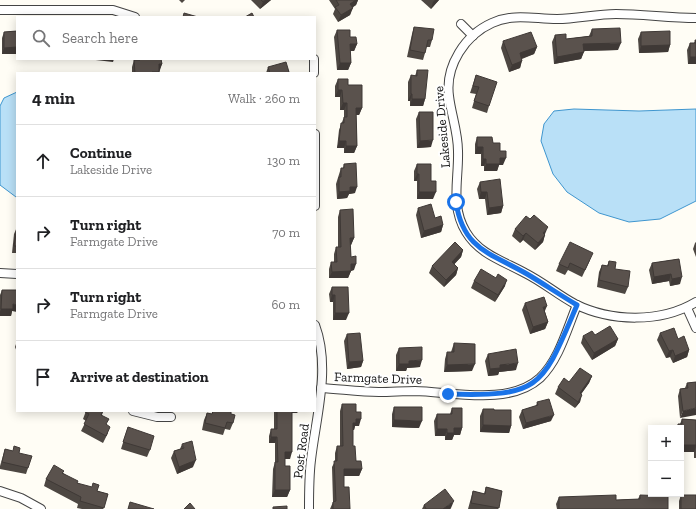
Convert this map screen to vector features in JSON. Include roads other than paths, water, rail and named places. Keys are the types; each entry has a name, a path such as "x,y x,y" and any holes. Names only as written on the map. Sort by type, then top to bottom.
{"street":[{"path":"0,10 113,10 132,16"},
{"name":"Lakeside Drive","path":"696,18 614,14 573,19 520,16 499,20 485,27 473,36 458,54 449,79 448,93 456,128 458,151 456,193 460,218 471,240 488,254 527,274 577,305 599,312 638,318 666,315 687,308 696,302"},
{"path":"461,24 473,36"},
{"path":"314,60 314,72"},
{"path":"0,273 16,274"},
{"name":"Farmgate Drive","path":"321,388 378,392 417,391 474,395 501,394 521,390 536,381 549,368 577,305"},
{"path":"687,308 696,328"},
{"name":"Post Road","path":"309,509 311,460 321,388 322,359 316,330"},
{"path":"137,412 157,417 171,417"},
{"path":"0,491 21,498 41,509"}],"water":[{"path":"16,92 16,197 0,185 0,106 4,98"},
{"path":"574,109 639,111 696,109 696,201 660,219 629,222 599,213 567,192 553,174 541,141 544,124 554,111"}]}
